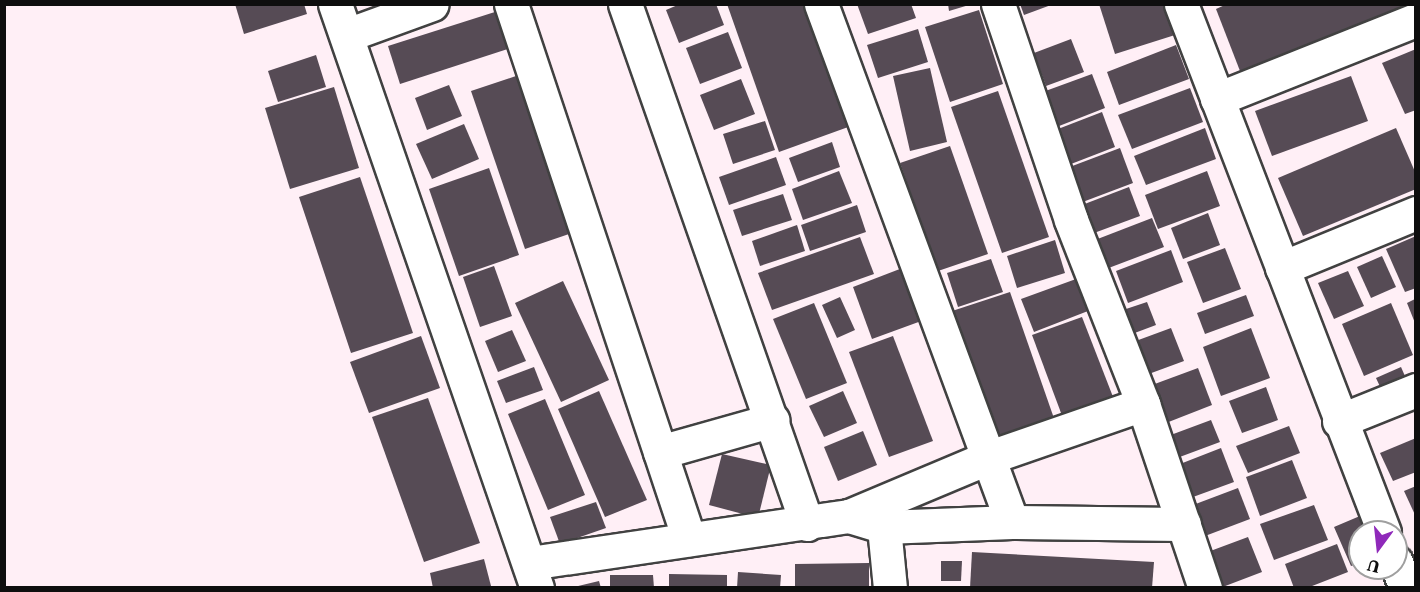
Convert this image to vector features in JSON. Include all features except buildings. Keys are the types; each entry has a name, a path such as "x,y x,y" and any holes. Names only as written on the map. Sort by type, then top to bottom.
{"street":[{"path":"335,4 534,575 689,539 807,524 849,516 987,458 1143,404"},
{"path":"347,35 432,4"},
{"path":"511,4 689,539"},
{"path":"625,4 807,524"},
{"path":"821,4 1012,522"},
{"path":"998,4 1071,220 1143,404 1205,588"},
{"path":"1181,4 1339,421 1379,520"},
{"path":"1217,99 1416,20"},
{"path":"1282,268 1416,213"},
{"path":"1339,421 1416,390"},
{"path":"660,452 772,420"},
{"path":"849,516 884,527 1012,522 1184,524"},
{"path":"884,527 890,588"}]}
